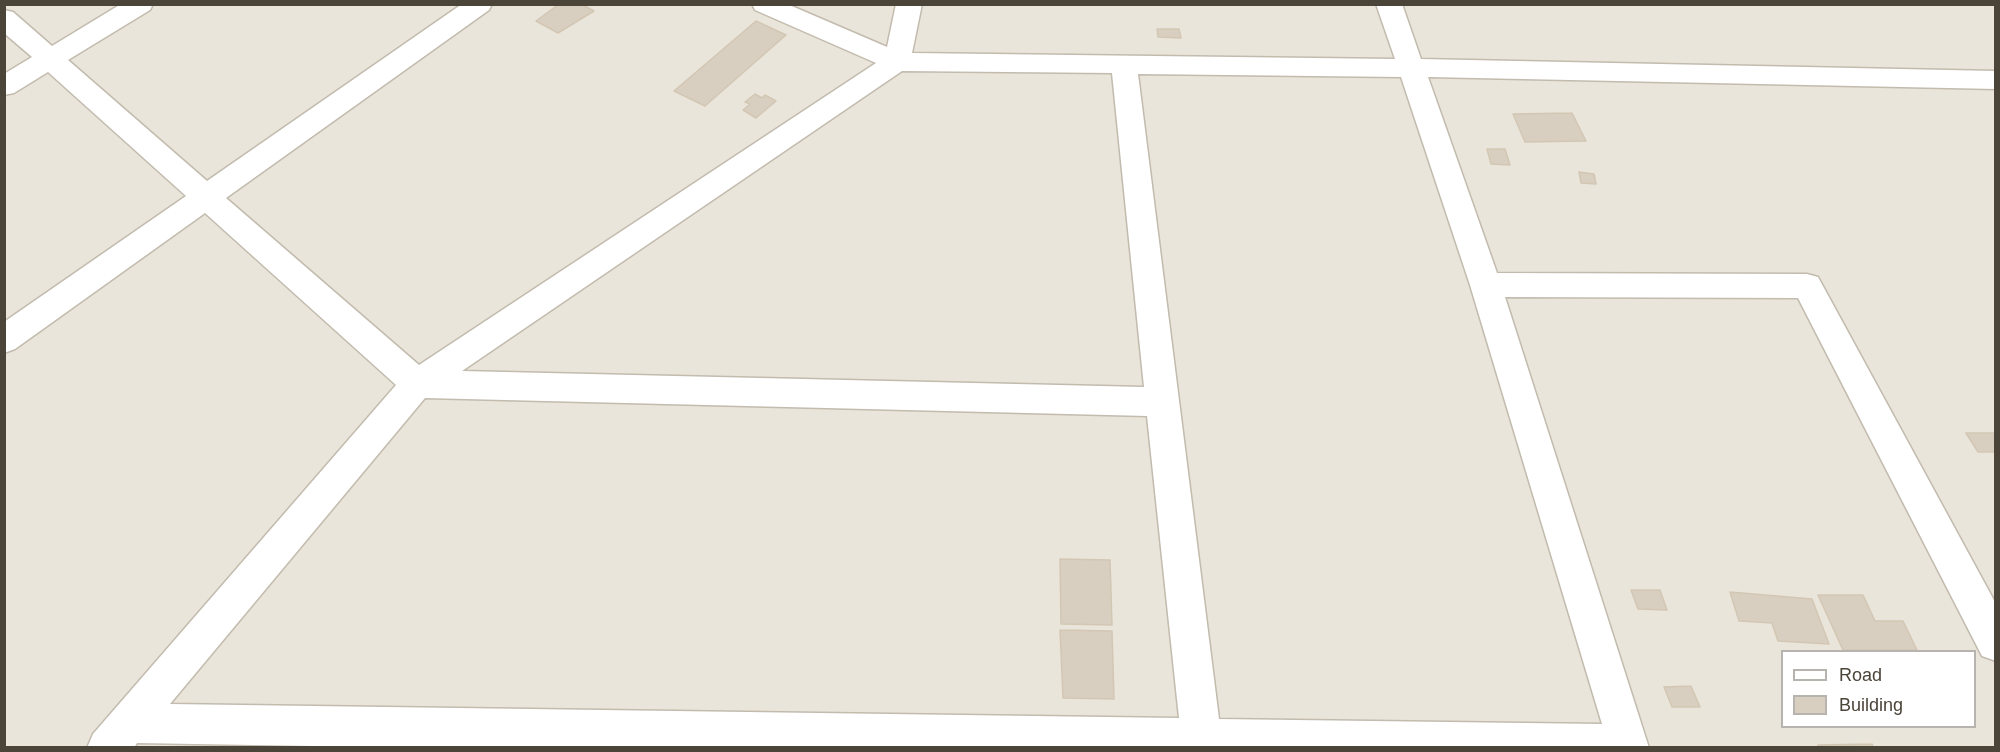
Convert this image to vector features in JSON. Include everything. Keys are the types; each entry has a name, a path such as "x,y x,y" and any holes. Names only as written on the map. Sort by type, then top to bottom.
{"street":[{"path":"4,86 141,4"},
{"path":"4,340 480,4"},
{"path":"764,4 897,62 1411,68 1994,82"},
{"path":"118,735 417,384 897,62 909,4"},
{"path":"118,735 1201,740 1628,746 1486,285 1389,4"},
{"path":"4,18 417,384 1162,402"},
{"path":"1124,65 1201,740"},
{"path":"1486,285 1807,286 1995,643"}],"shaded area":[{"path":"4,5 1995,5 1995,747 5,747"}],"building":[{"path":"559,4 581,4 594,11 558,33 536,21"},
{"path":"756,21 786,35 705,106 674,91"},
{"path":"1157,29 1179,29 1181,38 1158,37"},
{"path":"755,94 762,98 765,95 776,101 756,118 743,110 750,104 745,102"},
{"path":"1572,113 1586,141 1525,142 1513,114"},
{"path":"1487,149 1505,149 1510,165 1491,164"},
{"path":"1579,172 1594,174 1596,184 1581,183"},
{"path":"1966,433 1996,433 1996,452 1978,452"},
{"path":"1060,559 1110,560 1112,625 1061,624"},
{"path":"1631,590 1660,590 1667,610 1638,609"},
{"path":"1730,592 1812,599 1829,644 1778,641 1772,623 1739,621"},
{"path":"1818,595 1863,595 1875,621 1903,621 1917,650 1843,650"},
{"path":"1060,630 1112,631 1114,699 1063,698"},
{"path":"1691,686 1700,707 1672,707 1664,687"},
{"path":"1872,744 1874,748 1819,748 1818,745"}]}
